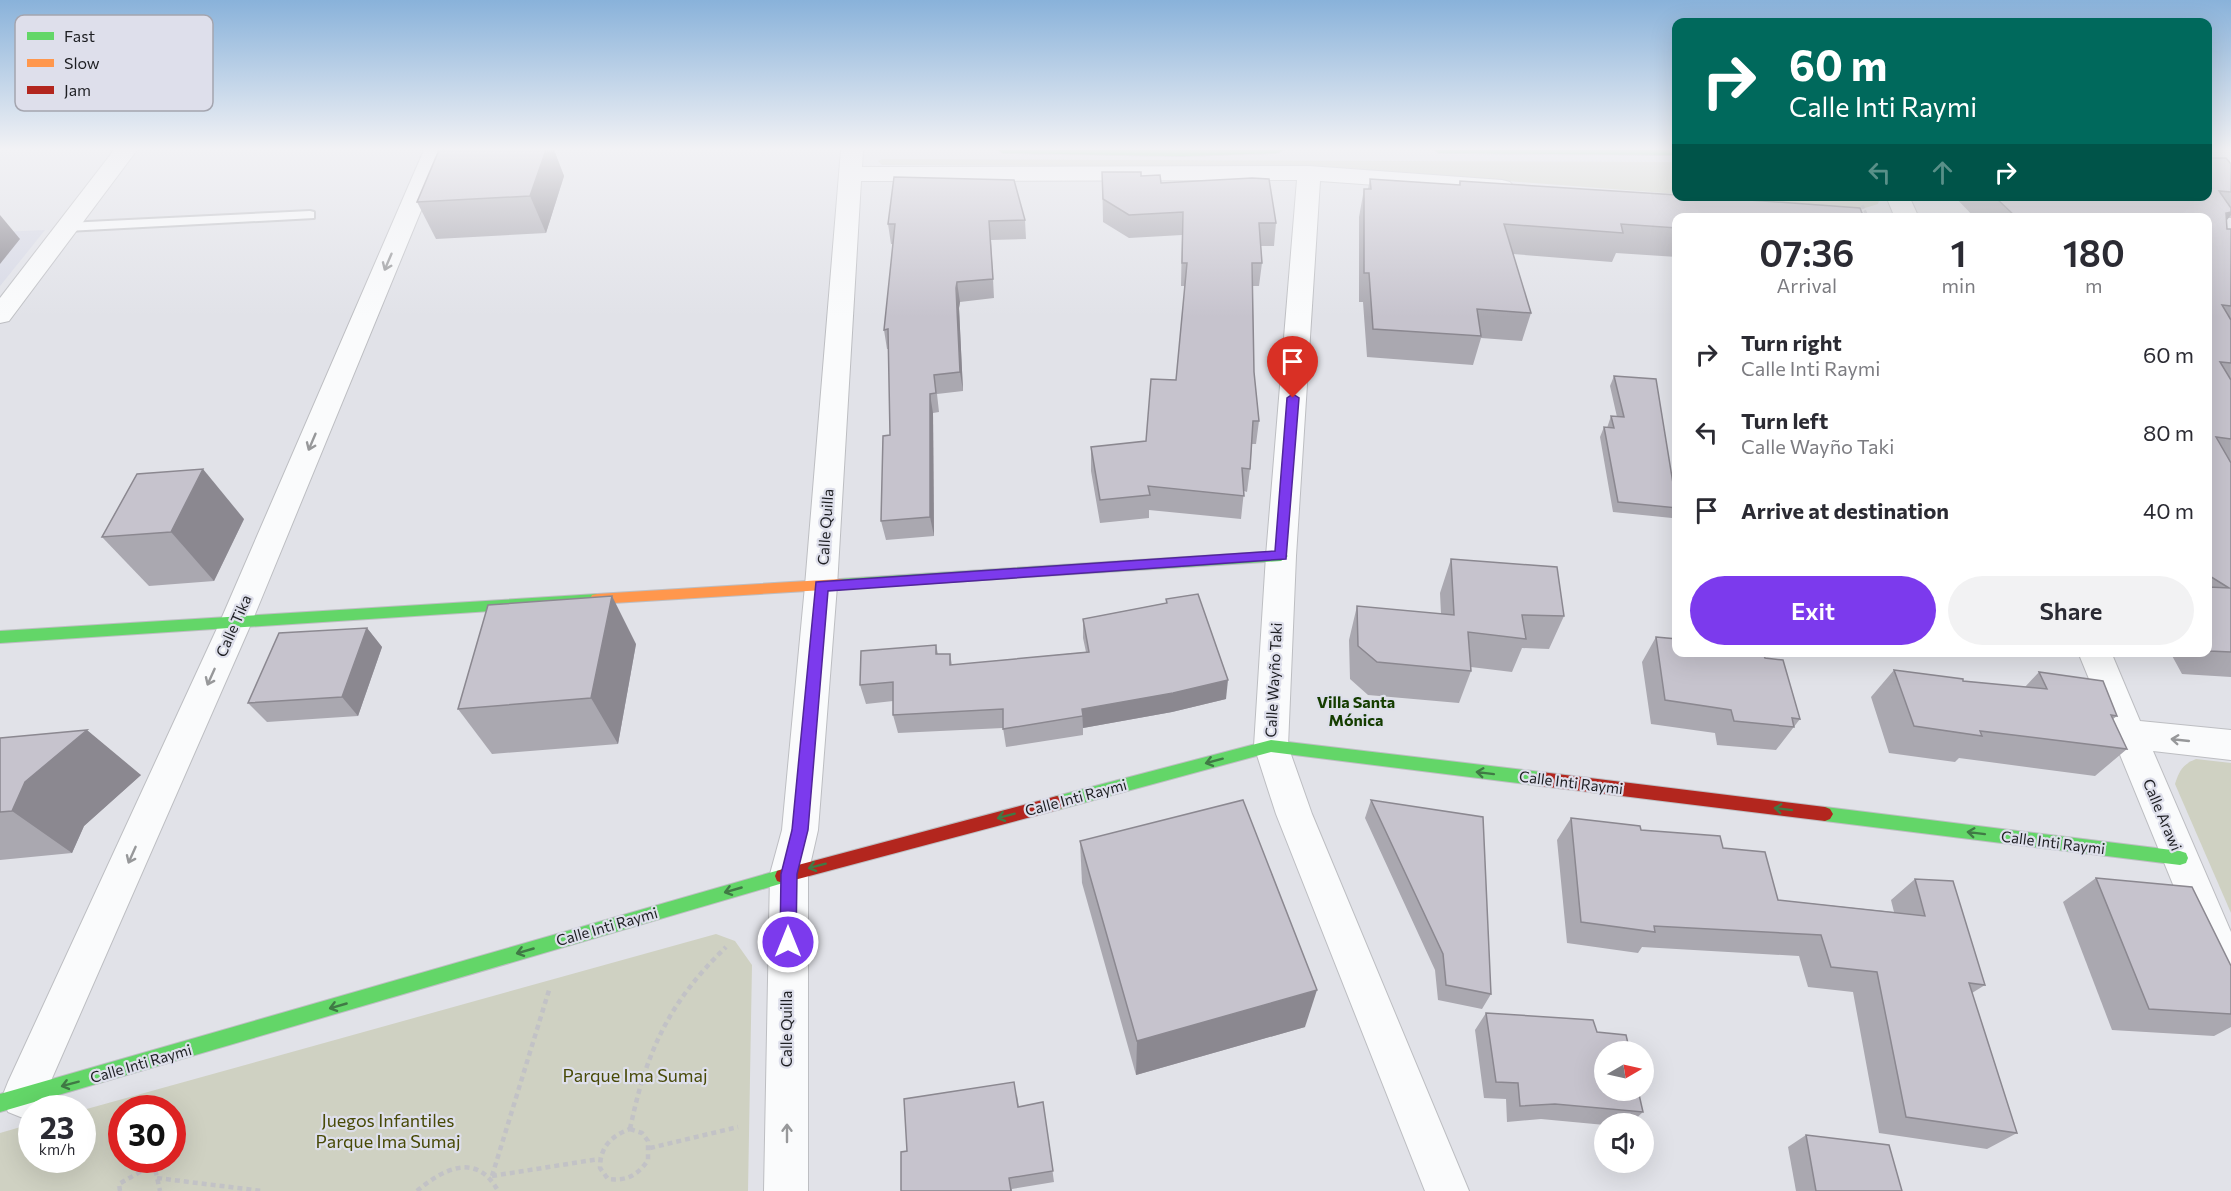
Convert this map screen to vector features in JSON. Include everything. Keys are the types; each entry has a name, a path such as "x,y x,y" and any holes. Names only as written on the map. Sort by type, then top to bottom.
{"street":[{"path":"0,315 83,206"},
{"name":"Calle Tika","path":"11,1100 235,624 412,206"},
{"name":"Calle Quilla","path":"786,1191 789,874 800,830 821,586 849,206"},
{"name":"Calle Wayño Taki","path":"1307,206 1281,556 1271,746 1294,814 1447,1191"},
{"path":"0,637 235,624 1281,556"},
{"name":"Calle Arawi","path":"2096,657 2231,978"},
{"path":"2128,734 2231,745"},
{"name":"Calle Inti Raymi","path":"11,1100 789,874 1271,746 2180,858"}],"lane":[{"path":"67,227 310,215"}],"path":[{"path":"1862,206 1866,213"},
{"path":"630,1129 638,1081 656,1036 681,994 726,947"},
{"path":"498,1191 492,1176 550,987"},
{"path":"650,1148 738,1127"},
{"path":"630,1129 645,1136 650,1148 646,1165 632,1178 624,1181 608,1179 603,1174 599,1159 612,1136 630,1129"},
{"path":"417,1191 431,1178 448,1169 464,1167 479,1169 492,1176 599,1159"},
{"path":"120,1191 119,1184 139,1173"},
{"path":"157,1173 160,1191"},
{"path":"158,1178 261,1191"}],"shaded area":[{"path":"45,230 0,286 0,232"}],"green space":[{"path":"1818,206 1873,206 1862,209"},
{"path":"2196,759 2231,763 2231,913 2175,784 2182,768"},
{"name":"Parque Ima Sumaj","path":"716,934 735,941 752,965 748,1191 0,1191 0,1133 18,1128 18,1173 96,1173 96,1106 108,1103 108,1173 186,1173 186,1095 137,1095"}],"building":[{"path":"890,206 1021,206 1025,220 989,221 993,279 957,282 960,372 934,375 936,393 930,394 930,517 881,521 883,436 890,435 888,329 884,330 895,224 888,224"},
{"path":"1114,206 1273,206 1276,223 1259,223 1262,263 1252,263 1254,372 1259,421 1253,421 1250,469 1242,468 1244,496 1148,486 1150,495 1100,500 1091,447 1146,441 1151,379 1176,380 1187,263 1182,263 1183,212 1129,215"},
{"path":"1364,206 1826,206 1860,208 1862,213 1672,213 1672,228 1621,224 1623,233 1504,224 1531,313 1477,309 1481,336 1373,329 1369,273 1364,273"},
{"path":"2004,206 2229,206 2231,208 2231,212 2226,213 2227,229 2231,229 2231,306 2222,305 2231,320 2231,363 2220,362 2231,380 2231,439 2216,437 2231,463 2231,652 2212,651 2212,587 2229,588 2212,577 2212,213 2012,213"},
{"path":"1614,376 1656,379 1672,477 1672,507 1618,502 1604,427 1614,428 1611,416 1624,417"},
{"path":"203,469 171,532 102,537 137,474"},
{"path":"1451,559 1557,567 1564,616 1522,615 1526,639 1468,632 1471,671 1377,662 1358,646 1357,606 1454,615"},
{"path":"1198,594 1228,680 1173,693 1082,709 1083,716 1003,729 1003,709 893,715 893,682 860,685 861,651 936,645 936,654 950,654 950,665 1089,652 1083,619 1167,603 1166,599"},
{"path":"612,596 591,698 458,709 488,605"},
{"path":"367,628 342,697 248,703 279,633"},
{"path":"1656,637 1672,639 1672,657 1765,657 1783,660 1800,719 1792,718 1794,727 1734,721 1731,710 1665,700"},
{"path":"1894,670 1963,679 1963,681 2047,689 2039,672 2103,681 2117,716 2111,715 2127,749 1980,731 1982,736 1914,726"},
{"path":"87,730 25,782 12,811 0,812 0,738"},
{"path":"1243,800 1317,990 1137,1041 1080,841"},
{"path":"1371,800 1483,817 1491,994 1446,985 1443,954"},
{"path":"1571,818 1640,826 1641,830 1720,836 1723,848 1765,852 1778,900 1925,916 1915,879 1953,881 1985,985 1969,983 2017,1133 1906,1117 1877,972 1831,967 1821,935 1654,926 1655,932 1581,922"},
{"path":"2096,878 2192,887 2231,966 2231,1014 2149,1009"},
{"path":"1486,1013 1593,1020 1597,1032 1626,1035 1627,1041 1594,1041 1594,1101 1640,1101 1643,1112 1555,1104 1520,1106 1518,1083 1496,1082"},
{"path":"1014,1082 1018,1107 1043,1102 1053,1171 1009,1178 1011,1191 901,1191 901,1152 907,1151 904,1099"},
{"path":"1806,1135 1889,1145 1902,1191 1816,1191"}],"traffic: fast":[{"path":"840,584 1281,556"},
{"path":"0,637 597,599"},
{"path":"1057,803 1271,746 1541,779"},
{"path":"1825,814 2180,858"},
{"path":"0,1103 783,876"}],"traffic: slow":[{"path":"597,599 840,584"}],"traffic: jam":[{"path":"1541,779 1825,814"},
{"path":"783,876 1057,803"}],"district":[{"name":"Villa Santa Mónica","path":"1356,711"}],"route":[{"path":"788,942 789,874 800,830 821,586 1281,556 1293,398"}],"park label":[{"name":"Juegos Infantiles Parque Ima Sumaj","path":"388,1131"}]}
